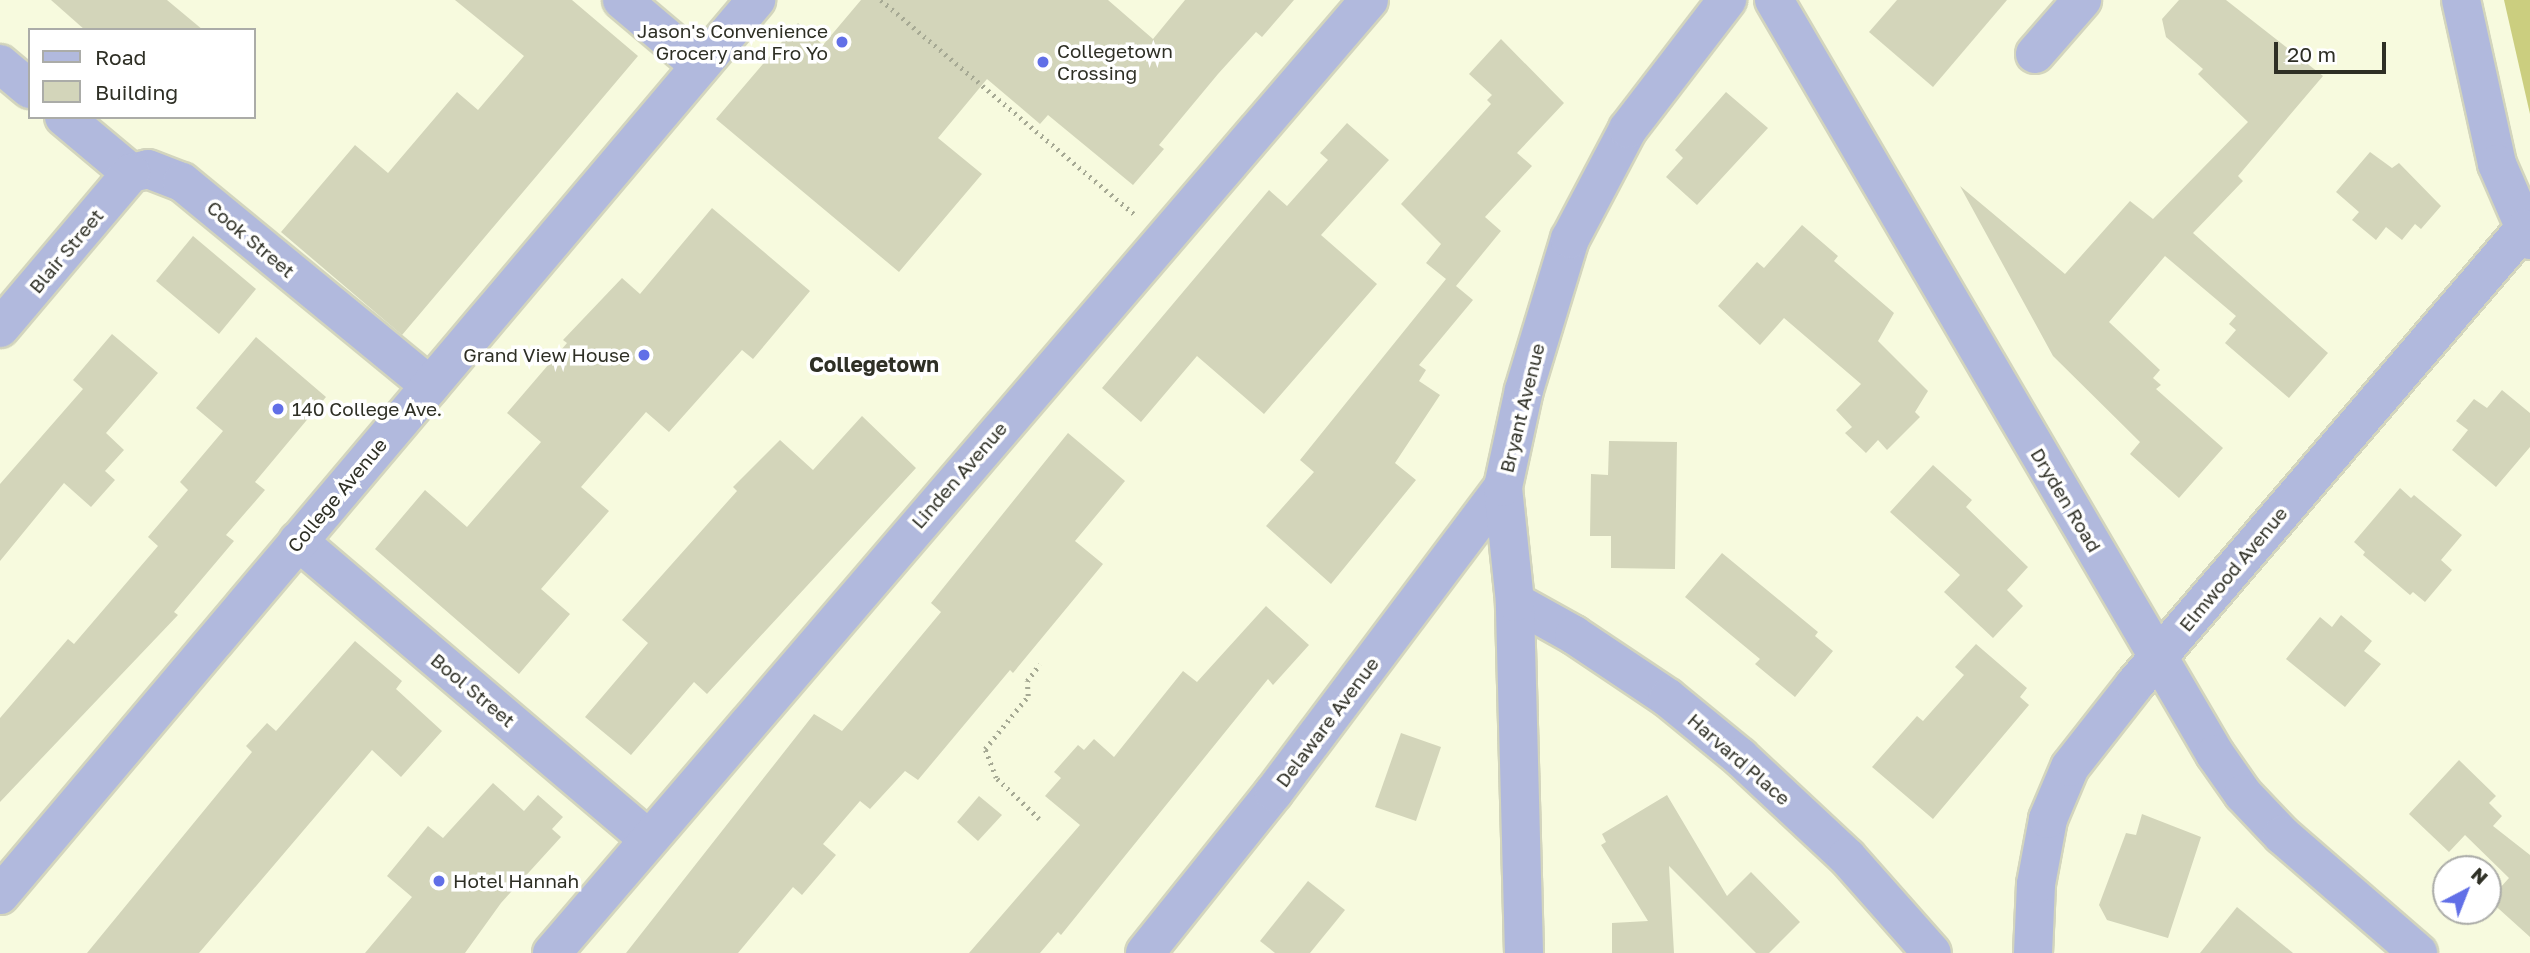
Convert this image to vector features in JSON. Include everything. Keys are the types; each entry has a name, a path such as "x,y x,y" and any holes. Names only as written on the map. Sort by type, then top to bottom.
{"street":[{"path":"622,0 701,66"},
{"name":"College Avenue","path":"0,895 756,0"},
{"name":"Linden Avenue","path":"552,953 1369,0"},
{"name":"Bryant Avenue","path":"1524,953 1515,602 1503,487 1524,390 1570,239 1628,129 1727,0"},
{"name":"Dryden Road","path":"1774,0 2159,657 2243,794 2282,835 2418,953"},
{"path":"2035,54 2082,0"},
{"path":"2461,0 2497,164 2527,234"},
{"path":"0,64 28,87"},
{"path":"66,119 131,173"},
{"name":"Cook Street","path":"131,173 156,170 182,181 430,386"},
{"name":"Blair Street","path":"0,328 131,173"},
{"name":"Elmwood Avenue","path":"2033,953 2036,884 2048,819 2060,788 2092,735 2527,234"},
{"name":"Delaware Avenue","path":"1145,953 1274,792 1503,487"},
{"name":"Bool Street","path":"298,541 648,838"},
{"name":"Harvard Place","path":"1515,602 1574,635 1668,698 1740,757 1847,857 1932,953"}],"path":[{"path":"881,0 1137,217"},
{"path":"1039,819 996,778 985,749 1028,696 1027,681 1040,664"}],"green space":[{"path":"2504,0 2530,0 2530,114"}],"building":[{"path":"51,0 167,0 201,28 83,28"},
{"path":"455,0 572,0 638,56 402,335 281,232 355,145 388,173 457,92 478,110 524,56"},
{"path":"861,0 1108,0 1153,39 1185,0 1294,0 1262,37 1256,32 1218,74 1159,145 1164,149 1133,185 1048,115 1040,124 987,79 938,138 982,174 899,272 716,119 798,23 823,45"},
{"path":"1897,0 2007,0 1933,87 1869,32"},
{"path":"2179,0 2226,0 2323,76 2238,176 2243,181 2193,233 2328,353 2289,398 2225,343 2236,330 2229,324 2236,316 2165,256 2109,322 2160,370 2153,378 2161,385 2156,389 2223,448 2179,498 2130,454 2140,442 2053,356 1960,186 2065,274 2130,201 2153,219 2248,122 2198,74 2203,69 2166,37 2162,19"},
{"path":"1501,39 1564,103 1517,153 1532,166 1485,217 1501,231 1456,286 1473,300 1419,365 1426,370 1419,381 1440,395 1395,463 1416,480 1331,584 1266,526 1314,472 1300,460 1446,279 1426,263 1441,244 1401,204 1491,104 1487,100 1492,95 1469,74"},
{"path":"1726,92 1768,128 1697,205 1666,177 1683,158 1675,150"},
{"path":"1347,123 1389,160 1321,235 1377,284 1264,414 1197,356 1141,422 1102,388 1269,190 1287,206 1328,160 1320,153"},
{"path":"2370,152 2392,168 2399,163 2441,206 2421,229 2415,224 2402,240 2386,227 2376,240 2352,220 2359,212 2336,192"},
{"path":"712,208 810,291 753,359 742,350 669,432 646,412 581,487 609,511 541,589 570,614 519,674 375,549 425,490 467,527 541,442 507,413 567,343 563,340 622,278 640,294"},
{"path":"1802,225 1838,256 1834,261 1894,313 1878,341 1928,391 1915,412 1920,417 1887,450 1878,440 1866,453 1845,433 1852,427 1836,410 1861,384 1784,318 1760,345 1718,306 1757,262 1764,268"},
{"path":"193,236 256,289 219,334 156,281"},
{"path":"112,334 158,373 106,433 124,450 105,471 115,480 91,507 64,483 0,561 0,484 83,389 73,380"},
{"path":"256,337 326,397 255,482 265,490 226,535 234,541 174,612 178,615 0,802 0,718 68,639 74,644 158,546 148,537 188,490 180,482 223,431 196,408"},
{"path":"2502,390 2530,413 2530,447 2496,487 2452,450 2468,430 2456,421 2474,399 2487,408"},
{"path":"862,416 916,468 707,694 694,682 631,755 585,717 648,643 622,620 737,491 733,487 780,440 813,470"},
{"path":"1068,433 1125,481 1075,541 1103,564 1013,673 1010,670 918,780 905,771 870,809 860,801 823,844 836,855 802,895 793,887 738,953 626,953 814,714 842,731 941,612 931,603"},
{"path":"1609,441 1677,442 1675,569 1611,568 1611,536 1590,536 1591,474 1608,475"},
{"path":"1933,465 1972,500 1966,507 2028,567 2007,590 2023,606 1993,638 1944,592 1960,575 1890,512"},
{"path":"2400,488 2411,498 2414,495 2462,535 2441,560 2452,570 2425,602 2413,592 2410,595 2363,555 2365,552 2354,542"},
{"path":"1722,553 1818,632 1815,636 1833,651 1795,697 1755,664 1760,659 1685,597"},
{"path":"1266,606 1309,645 1273,685 1268,679 1061,935 1058,932 1040,953 969,953 1080,825 1045,796 1061,778 1054,772 1078,745 1084,750 1094,739 1114,757 1183,671 1197,682"},
{"path":"2341,615 2372,641 2364,651 2381,664 2345,707 2286,659 2320,617 2332,627"},
{"path":"355,641 402,681 396,689 442,731 401,777 372,750 199,953 87,953 252,752 246,746 267,723 276,731"},
{"path":"1976,644 2027,688 2020,697 2029,705 1933,819 1872,767 1917,716 1923,721 1964,675 1955,667"},
{"path":"1401,733 1441,747 1416,821 1375,807"},
{"path":"2459,760 2496,796 2489,803 2502,816 2493,826 2530,855 2530,937 2502,912 2502,886 2509,878 2502,871 2502,855 2485,855 2465,835 2449,852 2409,814"},
{"path":"493,783 524,811 538,795 563,817 552,829 561,837 501,903 465,953 365,953 412,897 387,876 428,826 443,838"},
{"path":"1667,795 1727,896 1751,872 1800,922 1769,953 1756,953 1669,866 1674,953 1612,953 1612,923 1648,921 1601,845 1606,842 1602,834"},
{"path":"979,796 1002,815 978,841 957,822"},
{"path":"2142,814 2201,837 2168,938 2107,920 2099,905 2126,833 2136,835"},
{"path":"1308,881 1345,910 1310,953 1275,953 1260,941"},
{"path":"2237,907 2293,953 2200,953"}],"place":[{"name":"Jason's Convenience Grocery and Fro Yo","path":"842,42"},
{"name":"Collegetown Crossing","path":"1043,62"},
{"name":"Grand View House","path":"644,355"},
{"name":"140 College Ave.","path":"278,409"},
{"name":"Hotel Hannah","path":"439,881"}],"district":[{"name":"Collegetown","path":"874,364"}]}
